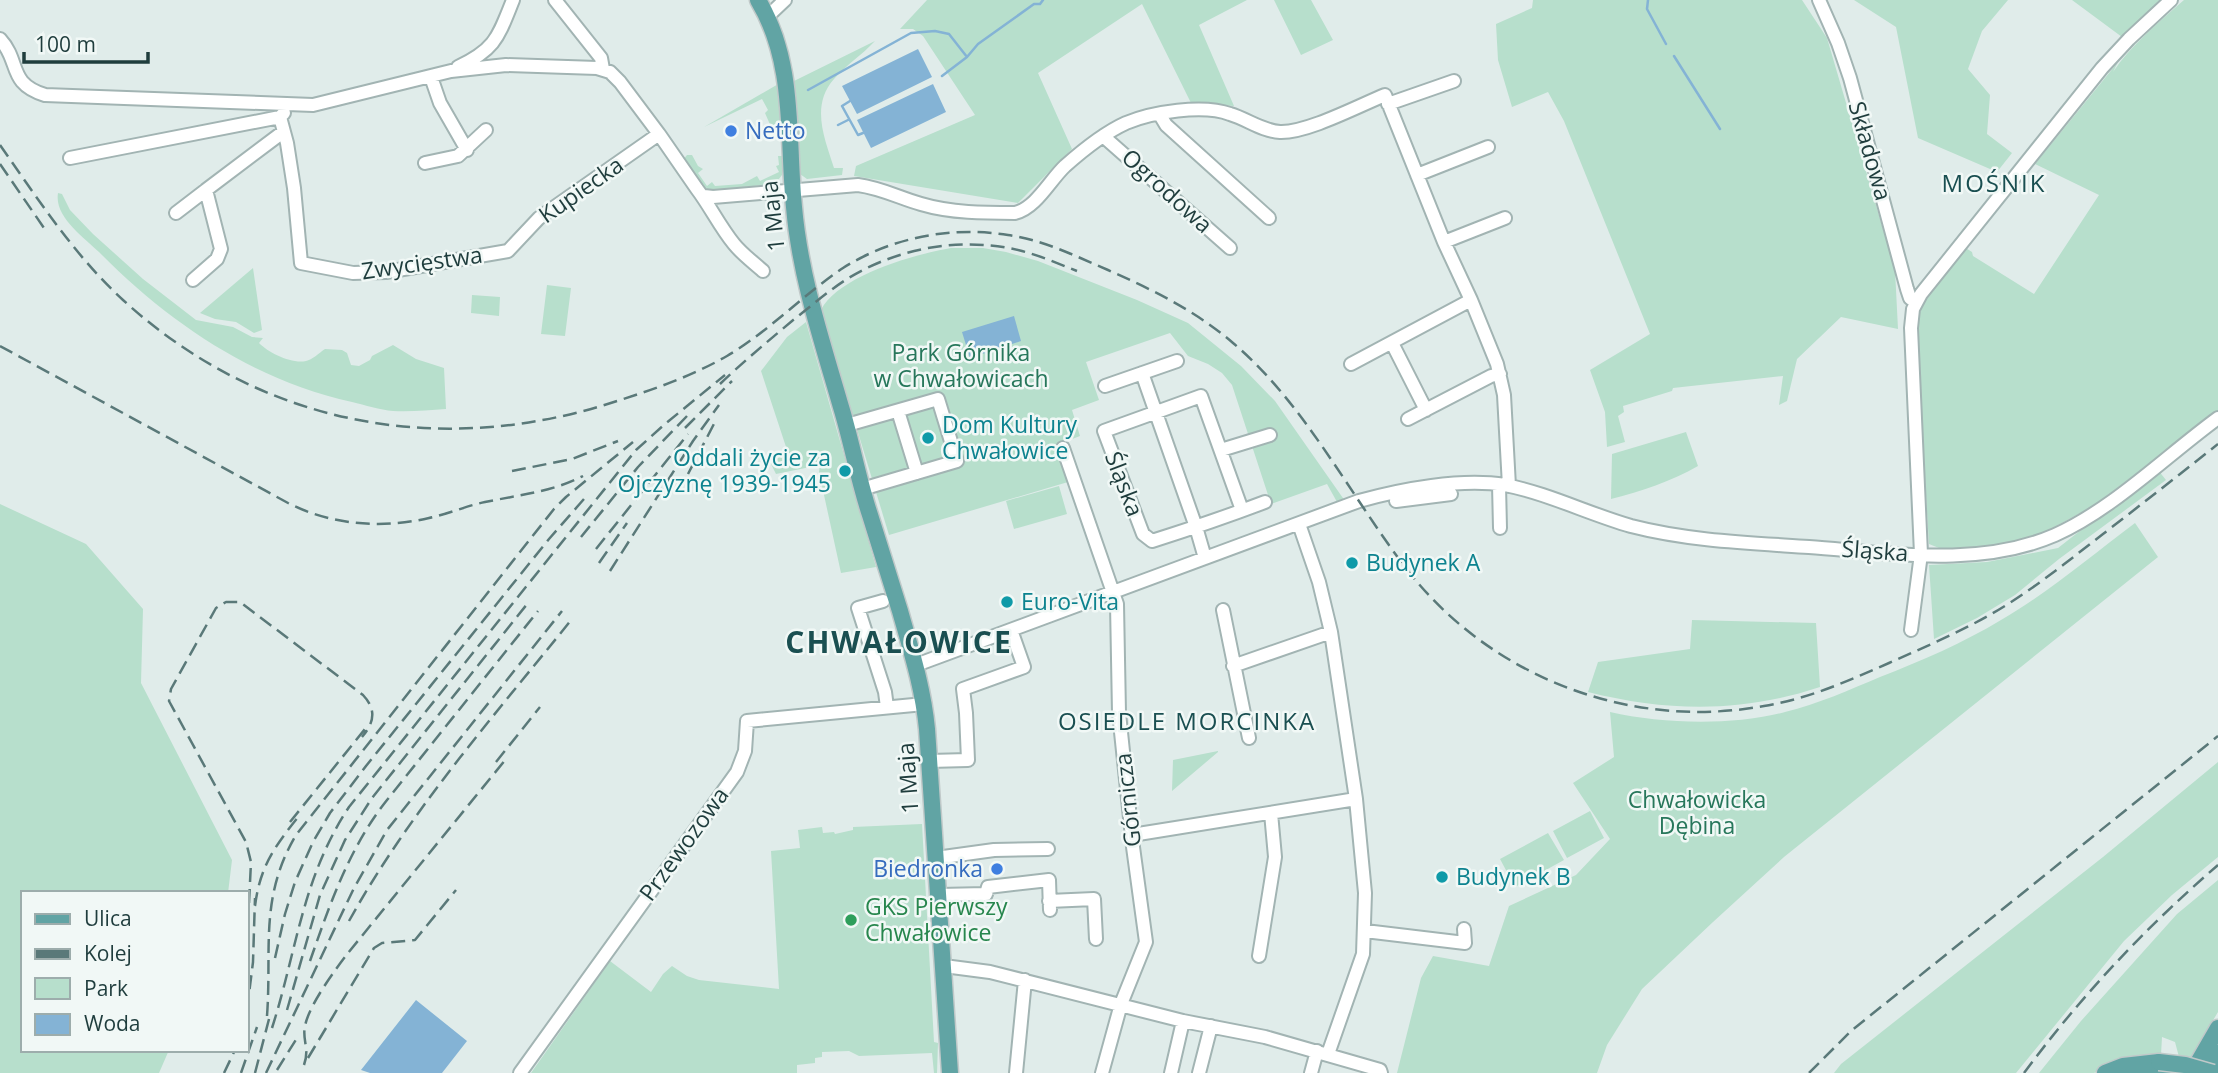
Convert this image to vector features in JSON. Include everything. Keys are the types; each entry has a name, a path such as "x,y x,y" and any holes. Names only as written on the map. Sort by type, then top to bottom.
{"main road":[{"name":"1 Maja","path":"758,0 779,51 788,90 792,190 799,254 806,285 862,489 916,666 924,704 950,1073"},
{"path":"2192,1073 2218,1028"},
{"path":"2206,1073 2218,1053"},
{"path":"2151,1069 2185,1065 2213,1073"},
{"path":"2105,1073 2123,1066 2175,1073"}],"street":[{"path":"451,71 493,44 513,0"},
{"path":"555,0 601,58 603,69"},
{"path":"767,17 785,0"},
{"name":"Składowa","path":"1819,0 1850,78 1907,289 1910,298 1915,302"},
{"path":"1911,630 1921,554 1911,328 1915,302 2102,68 2171,0"},
{"path":"0,39 7,48 17,77 35,92 45,95 313,105 451,71 506,65 603,69 620,82 659,134 704,196 734,245 763,271"},
{"path":"431,77 440,103 467,149"},
{"name":"Ogrodowa","path":"792,190 858,185 878,188 919,204 945,209 1016,213 1026,209 1065,167 1103,136 1126,123 1199,109 1228,113 1268,130 1285,132 1307,127 1385,95 1388,104 1454,81"},
{"path":"1388,104 1500,374 1505,407 1504,485 1500,528"},
{"path":"70,158 280,117 293,105"},
{"path":"1160,115 1166,125 1269,218"},
{"name":"Zwycięstwa","path":"280,117 294,188 301,263 354,273 386,272 507,251"},
{"path":"425,163 458,156 486,130"},
{"path":"176,213 283,132"},
{"name":"Kupiecka","path":"507,251 539,218 659,134"},
{"name":"Ogrodowa","path":"1103,136 1230,248"},
{"path":"1417,175 1488,147"},
{"path":"193,280 212,264 221,249 206,190"},
{"path":"704,196 792,190"},
{"path":"1444,242 1505,218"},
{"path":"1351,364 1471,300"},
{"path":"1392,343 1426,410"},
{"path":"1105,386 1177,361"},
{"path":"1142,373 1205,558"},
{"path":"1408,419 1491,376 1500,374"},
{"name":"Śląska","path":"1242,510 1200,396 1104,431 1143,534 1152,541 1196,527 1265,502"},
{"path":"846,425 938,399 957,461 862,489"},
{"path":"898,411 917,473"},
{"name":"Śląska","path":"916,666 1373,498 1457,484 1504,485 1628,525 1676,535 1921,554 1997,552 2032,544 2064,531 2096,513 2218,418"},
{"path":"1221,450 1270,435"},
{"name":"Śląska","path":"1063,448 1114,592"},
{"name":"Śląska","path":"1373,498 1375,504 1451,494"},
{"path":"1299,524 1319,582 1331,632 1364,866 1363,954 1323,1052 1311,1073"},
{"name":"Górnicza","path":"1102,1073 1121,1004 1146,942 1119,713 1117,604 1114,592"},
{"path":"883,601 858,608 885,692 887,707"},
{"path":"1223,610 1249,738"},
{"path":"929,761 968,760 963,689 1024,667 1011,630"},
{"path":"1233,666 1331,632"},
{"name":"Przewozowa","path":"520,1073 737,772 744,751 747,721 924,704"},
{"path":"1132,835 1356,799"},
{"path":"1259,956 1275,857 1271,813"},
{"path":"936,858 994,850 1048,849"},
{"path":"939,895 986,894 988,887 1049,880 1050,906 1094,899 1096,939"},
{"path":"1365,931 1465,943 1464,929"},
{"path":"944,966 990,972 1184,1021 1265,1037 1323,1052 1380,1070 1381,1073"},
{"path":"1016,1073 1025,980"},
{"path":"1171,1073 1184,1021"},
{"path":"1199,1073 1211,1026"}],"green space":[{"path":"927,0 1247,0 1199,25 1234,106 1191,103 1142,4 1038,73 1072,149 1018,203 854,176 856,166 975,115 923,36 913,29 900,29"},
{"path":"1274,0 1311,0 1333,40 1301,55"},
{"path":"1533,0 1802,0 1827,38 1895,270 1898,329 1841,317 1797,359 1787,401 1779,405 1783,376 1673,388 1672,391 1623,406 1624,412 1618,416 1625,442 1607,447 1605,412 1590,370 1650,334 1564,121 1548,92 1512,107 1498,60 1496,24 1532,8"},
{"path":"1854,0 2008,0 1982,31 1968,69 1990,95 1987,134 2012,153 1997,172 1918,138 1896,27"},
{"path":"2072,0 2167,0 2122,37"},
{"path":"2184,0 2218,0 2218,411 2095,505 2038,536 1990,549 1944,550 1929,544 1917,309 1961,245 1972,252 1973,256 2034,294 2099,195 2035,164 2118,62 2113,72 2137,43"},
{"path":"875,41 834,79 823,100 821,111 824,134 834,168 843,168 842,175 807,179 800,174 794,81"},
{"path":"780,83 781,133 775,136 762,99 704,127"},
{"path":"687,155 692,155 703,169 698,173 707,186 712,182 715,186 742,184 757,176 760,181 779,172 776,166 779,165 778,156 782,156 782,175 775,184 711,190 704,188 684,164 682,161"},
{"path":"58,193 62,194 70,210 93,234 143,279 196,320 233,327 252,337 263,338 259,343 263,347 294,361 308,360 325,349 342,350 347,353 351,365 359,366 393,345 416,359 444,368 446,409 378,409 316,392 247,364 184,325 126,278 65,218 58,202"},
{"name":"Park Górnika w Chwałowicach","path":"951,248 983,248 1038,261 1188,323 1241,366 1275,401 1345,501 1337,502 1327,484 1271,504 1232,385 1222,373 1188,356 1170,333 1086,362 1099,400 1072,410 1080,436 1054,446 1068,482 889,535 821,310 843,287 860,277 899,261"},
{"path":"253,268 262,330 254,333 236,322 215,319 200,313"},
{"path":"547,285 571,288 565,336 541,334"},
{"path":"472,295 500,297 499,316 471,313"},
{"path":"806,322 876,567 841,573 819,472 820,465 776,474 770,462 788,453 761,371 787,337"},
{"path":"1686,432 1698,466 1656,486 1611,499 1612,454"},
{"path":"2158,470 2166,480 2015,595 1934,639 1929,565 1987,562 2058,548"},
{"path":"1059,486 1067,514 1014,529 1006,501"},
{"path":"0,504 86,544 143,609 141,683 232,860 228,891 21,891 21,1052 168,1052 159,1073 0,1073"},
{"name":"Chwałowicka Dębina","path":"2135,523 2158,557 1784,857 1713,922 1642,989 1607,1045 1597,1073 1397,1073 1421,978 1433,956 1489,966 1509,906 1576,875 1610,839 1573,783 1614,757 1610,712 1675,721 1743,720 1821,701 1926,658 1987,628 2053,586"},
{"path":"1692,620 1816,623 1820,687 1762,702 1705,707 1647,703 1588,692 1598,662 1690,649"},
{"path":"1218,752 1172,791 1173,760"},
{"path":"2218,762 2218,857 2172,895 2124,941 2016,1073 1834,1073 1841,1064 2103,857"},
{"path":"1590,811 1604,838 1567,858 1553,831"},
{"path":"922,824 934,1042 938,1043 937,1073 934,1073 932,1053 859,1056 849,1051 822,1052 822,1057 815,1058 815,1063 797,1065 797,1073 531,1073 610,961 651,992 672,966 699,980 779,989 771,851 800,848 798,830 822,827 823,833 835,834 853,830 853,827"},
{"path":"1548,833 1564,860 1515,887 1500,859"},
{"path":"2218,880 2218,1012 2190,1059 2179,1057 2175,1042 2162,1037 2161,1055 2107,1067 2094,1073 2039,1073 2081,1021 2177,914"}],"water":[{"path":"918,49 932,77 857,114 842,86"},
{"path":"933,84 946,112 871,148 857,120"},
{"path":"1014,316 1021,341 970,358 962,332"},
{"path":"416,1000 467,1041 442,1073 370,1073 361,1070"}],"waterway":[{"path":"942,76 967,57 978,44 1043,0"},
{"path":"1648,0 1647,9 1666,44"},
{"path":"808,90 911,33 935,31 949,34 967,57"},
{"path":"1674,56 1720,129"},
{"path":"850,101 842,106 858,135 863,133"},
{"path":"838,125 848,120"}],"railway":[{"path":"0,145 57,226 88,264 123,300 177,343 234,377 294,403 356,419 420,428 485,427 551,418 617,401 673,381 727,356 843,268 882,248 902,242 923,236 965,232 1021,237 1047,245 1158,293 1189,311 1233,343 1258,366 1303,419 1402,563 1436,602 1474,636 1517,664 1563,686 1611,701 1661,710 1713,712 1796,699 1843,683 1949,636 1994,613 2032,588 2218,444"},
{"path":"0,164 44,228"},
{"path":"720,384 792,321 840,284 867,268 910,252 954,245 1000,247 1029,253 1077,271"},
{"path":"0,346 288,503 339,520 375,524 411,521 547,489 583,476"},
{"path":"272,1028 311,888 333,834 349,807 636,450 725,375"},
{"path":"685,428 732,381"},
{"path":"610,571 719,405"},
{"path":"581,537 638,467 687,416"},
{"path":"688,474 716,420"},
{"path":"596,549 688,434"},
{"path":"512,471 572,459 618,441"},
{"path":"267,1016 272,902 284,858 296,835 554,509 633,442"},
{"path":"275,958 295,882 330,813 584,499"},
{"path":"599,563 627,523"},
{"path":"249,903 251,862 246,842 169,701 171,689 216,608 226,602 240,602 363,695 370,706 372,716 362,737"},
{"path":"287,1010 320,895 345,840 372,798 528,603"},
{"path":"310,961 342,877 374,818 538,611"},
{"path":"266,1073 354,888 387,830 562,611"},
{"path":"349,921 373,880 426,803 572,619"},
{"path":"496,762 540,707"},
{"path":"290,822 365,729"},
{"path":"1809,1073 1851,1031 2218,736"},
{"path":"304,1065 305,1026 323,988 348,953 506,759"},
{"path":"255,906 257,892 270,857 299,816"},
{"path":"2024,1073 2115,963 2218,865"},
{"path":"308,1058 374,948 382,943 415,940 456,890"},
{"path":"248,1002 253,962 255,898"},
{"path":"255,1073 269,1019"},
{"path":"241,1073 257,1027"},
{"path":"277,1070 297,1038"},
{"path":"224,1073 234,1052"}],"place":[{"name":"Netto","path":"731,131"},
{"name":"Dom Kultury Chwałowice","path":"928,438"},
{"name":"Oddali życie za Ojczyznę 1939-1945","path":"845,471"},
{"name":"Budynek A","path":"1352,563"},
{"name":"Euro-Vita","path":"1007,602"},
{"name":"Biedronka","path":"997,869"},
{"name":"Budynek B","path":"1442,877"},
{"name":"GKS Pierwszy Chwałowice","path":"851,920"}],"district":[{"name":"MOŚNIK","path":"1994,184"},
{"name":"CHWAŁOWICE","path":"899,643"},
{"name":"OSIEDLE MORCINKA","path":"1187,722"}]}
